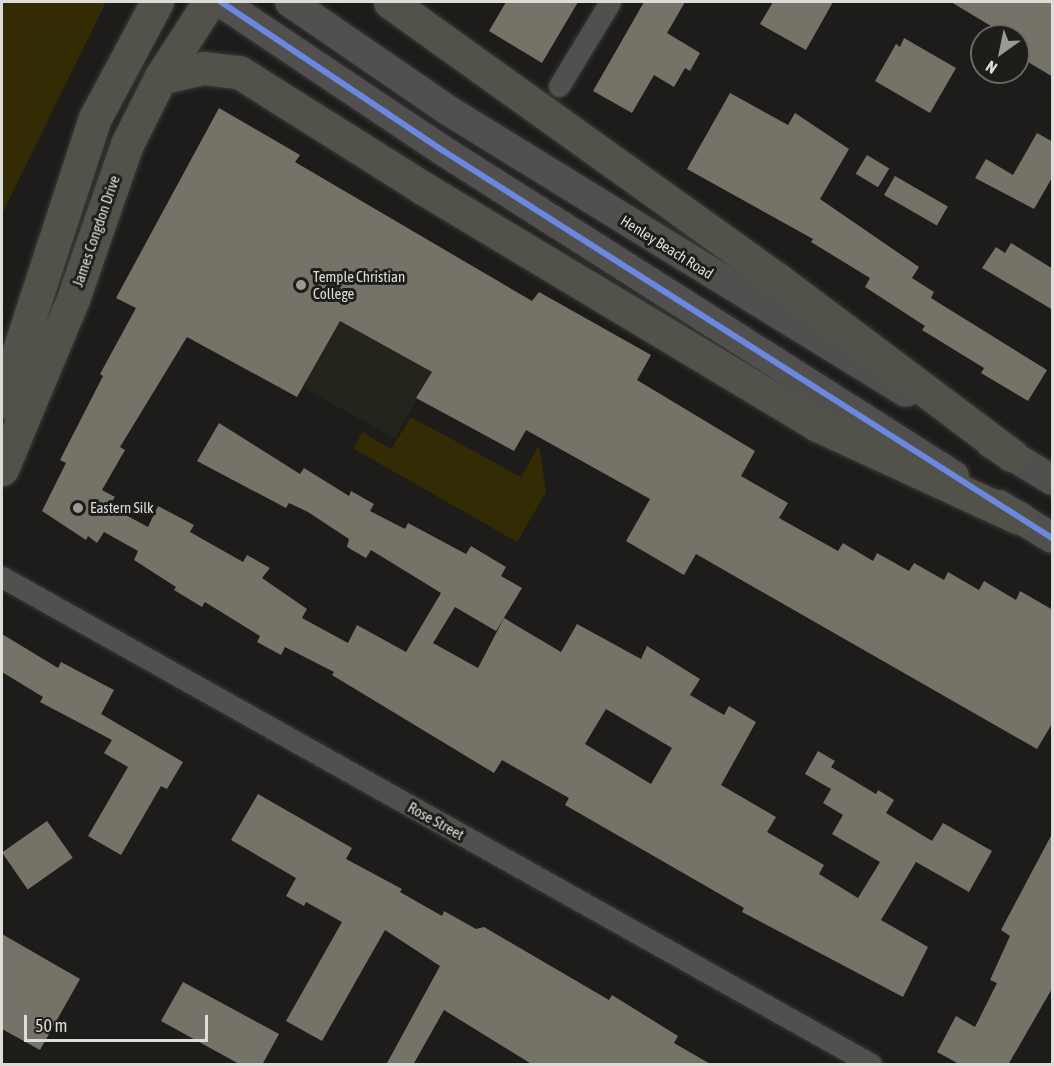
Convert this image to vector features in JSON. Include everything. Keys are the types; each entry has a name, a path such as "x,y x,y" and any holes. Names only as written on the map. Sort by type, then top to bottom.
{"highway":[{"path":"2,402 82,153 117,73 157,2"},
{"path":"390,2 777,279 1011,455"},
{"path":"117,73 200,5"},
{"name":"James Congdon Drive","path":"2,469 73,299 127,144 200,5"},
{"path":"160,78 204,68 239,72 433,194 817,424 1019,518"}],"main road":[{"name":"Henley Beach Road","path":"290,2 449,111 1053,480"},
{"path":"200,5 251,22 442,150 1053,538"}],"street":[{"path":"559,86 609,2"},
{"name":"Rose Street","path":"2,577 871,1065"}],"shaded area":[{"path":"2,2 106,2 2,214"},
{"path":"340,321 432,372 395,438 303,387"},
{"path":"411,417 521,477 539,445 546,492 517,542 354,449 362,432 391,449"}],"building":[{"path":"506,2 578,2 542,63 489,31"},
{"path":"644,2 685,2 667,33 700,53 690,71 685,68 674,87 654,75 632,113 593,91"},
{"path":"773,2 833,2 806,50 760,24"},
{"path":"951,2 1053,2 1053,77 1030,63 1030,24 988,24"},
{"path":"904,38 956,68 930,113 875,81 896,44 900,47"},
{"path":"730,93 788,125 795,113 849,149 820,199 919,267 912,278 934,292 931,298 1047,370 1028,401 981,373 984,368 922,330 925,326 865,287 870,278 811,242 813,239 687,169"},
{"path":"219,108 300,155 295,162 532,301 539,292 651,355 637,380 755,451 741,476 788,503 779,518 838,551 843,543 873,561 877,553 909,571 914,563 944,580 948,572 979,590 984,581 1016,600 1020,591 1053,610 1053,722 1037,749 696,554 684,575 626,541 650,499 526,430 514,451 416,398 432,372 340,321 297,397 187,337 120,447 125,450 102,490 115,497 109,506 148,527 158,506 194,525 190,532 243,562 247,555 270,568 262,578 307,609 302,618 348,643 357,625 406,652 441,593 371,550 366,558 347,547 349,539 308,512 289,503 286,508 197,461 219,423 300,474 304,468 349,496 351,491 374,504 370,511 405,529 408,523 466,554 471,546 506,567 501,576 522,588 496,631 455,607 433,643 478,668 504,618 561,652 577,624 641,659 647,646 700,679 690,695 724,715 729,706 756,722 721,785 776,817 767,832 824,865 819,874 858,898 880,862 832,834 843,815 823,803 831,789 805,774 818,751 835,761 831,767 876,794 878,790 894,800 886,813 932,841 943,823 992,851 969,892 916,862 881,920 928,947 903,997 742,912 744,908 565,805 569,798 502,760 494,773 332,675 334,672 285,647 281,655 257,642 260,636 205,602 202,607 174,590 176,587 134,560 138,551 104,532 97,543 88,536 86,540 42,511 66,463 60,460 103,376 100,374 136,308 116,298","holes":["606,709 672,748 651,784 585,744"]},
{"path":"1037,133 1053,142 1053,176 1034,209 975,178 986,159 1013,175"},
{"path":"867,155 889,168 878,187 856,174"},
{"path":"895,176 948,206 937,226 884,195"},
{"path":"1011,243 1053,269 1053,310 982,268 996,247 1005,253"},
{"path":"2,634 58,668 61,662 114,690 101,714 183,762 167,789 161,786 121,855 88,836 128,767 104,753 112,740 40,702 43,697 2,672"},
{"path":"258,794 352,848 346,859 402,889 400,892 442,916 444,911 476,929 484,927 609,1000 612,995 678,1036 674,1043 712,1065 533,1065 444,1010 413,1065 386,1065 440,966 385,930 322,1041 286,1021 342,922 306,902 304,906 286,896 296,878 231,840"},
{"path":"47,821 73,858 28,889 2,853"},
{"path":"1053,832 1053,987 1008,1065 961,1065 937,1052 956,1016 975,1027 997,983 990,980 1010,936 1001,930"},
{"path":"2,934 80,979 40,1050 2,1029"},
{"path":"183,982 279,1034 262,1065 241,1065 161,1021"}],"transit line":[{"path":"221,2 442,150 1052,538"}],"place":[{"name":"Temple Christian College","path":"301,285"},
{"name":"Eastern Silk","path":"78,508"}]}
